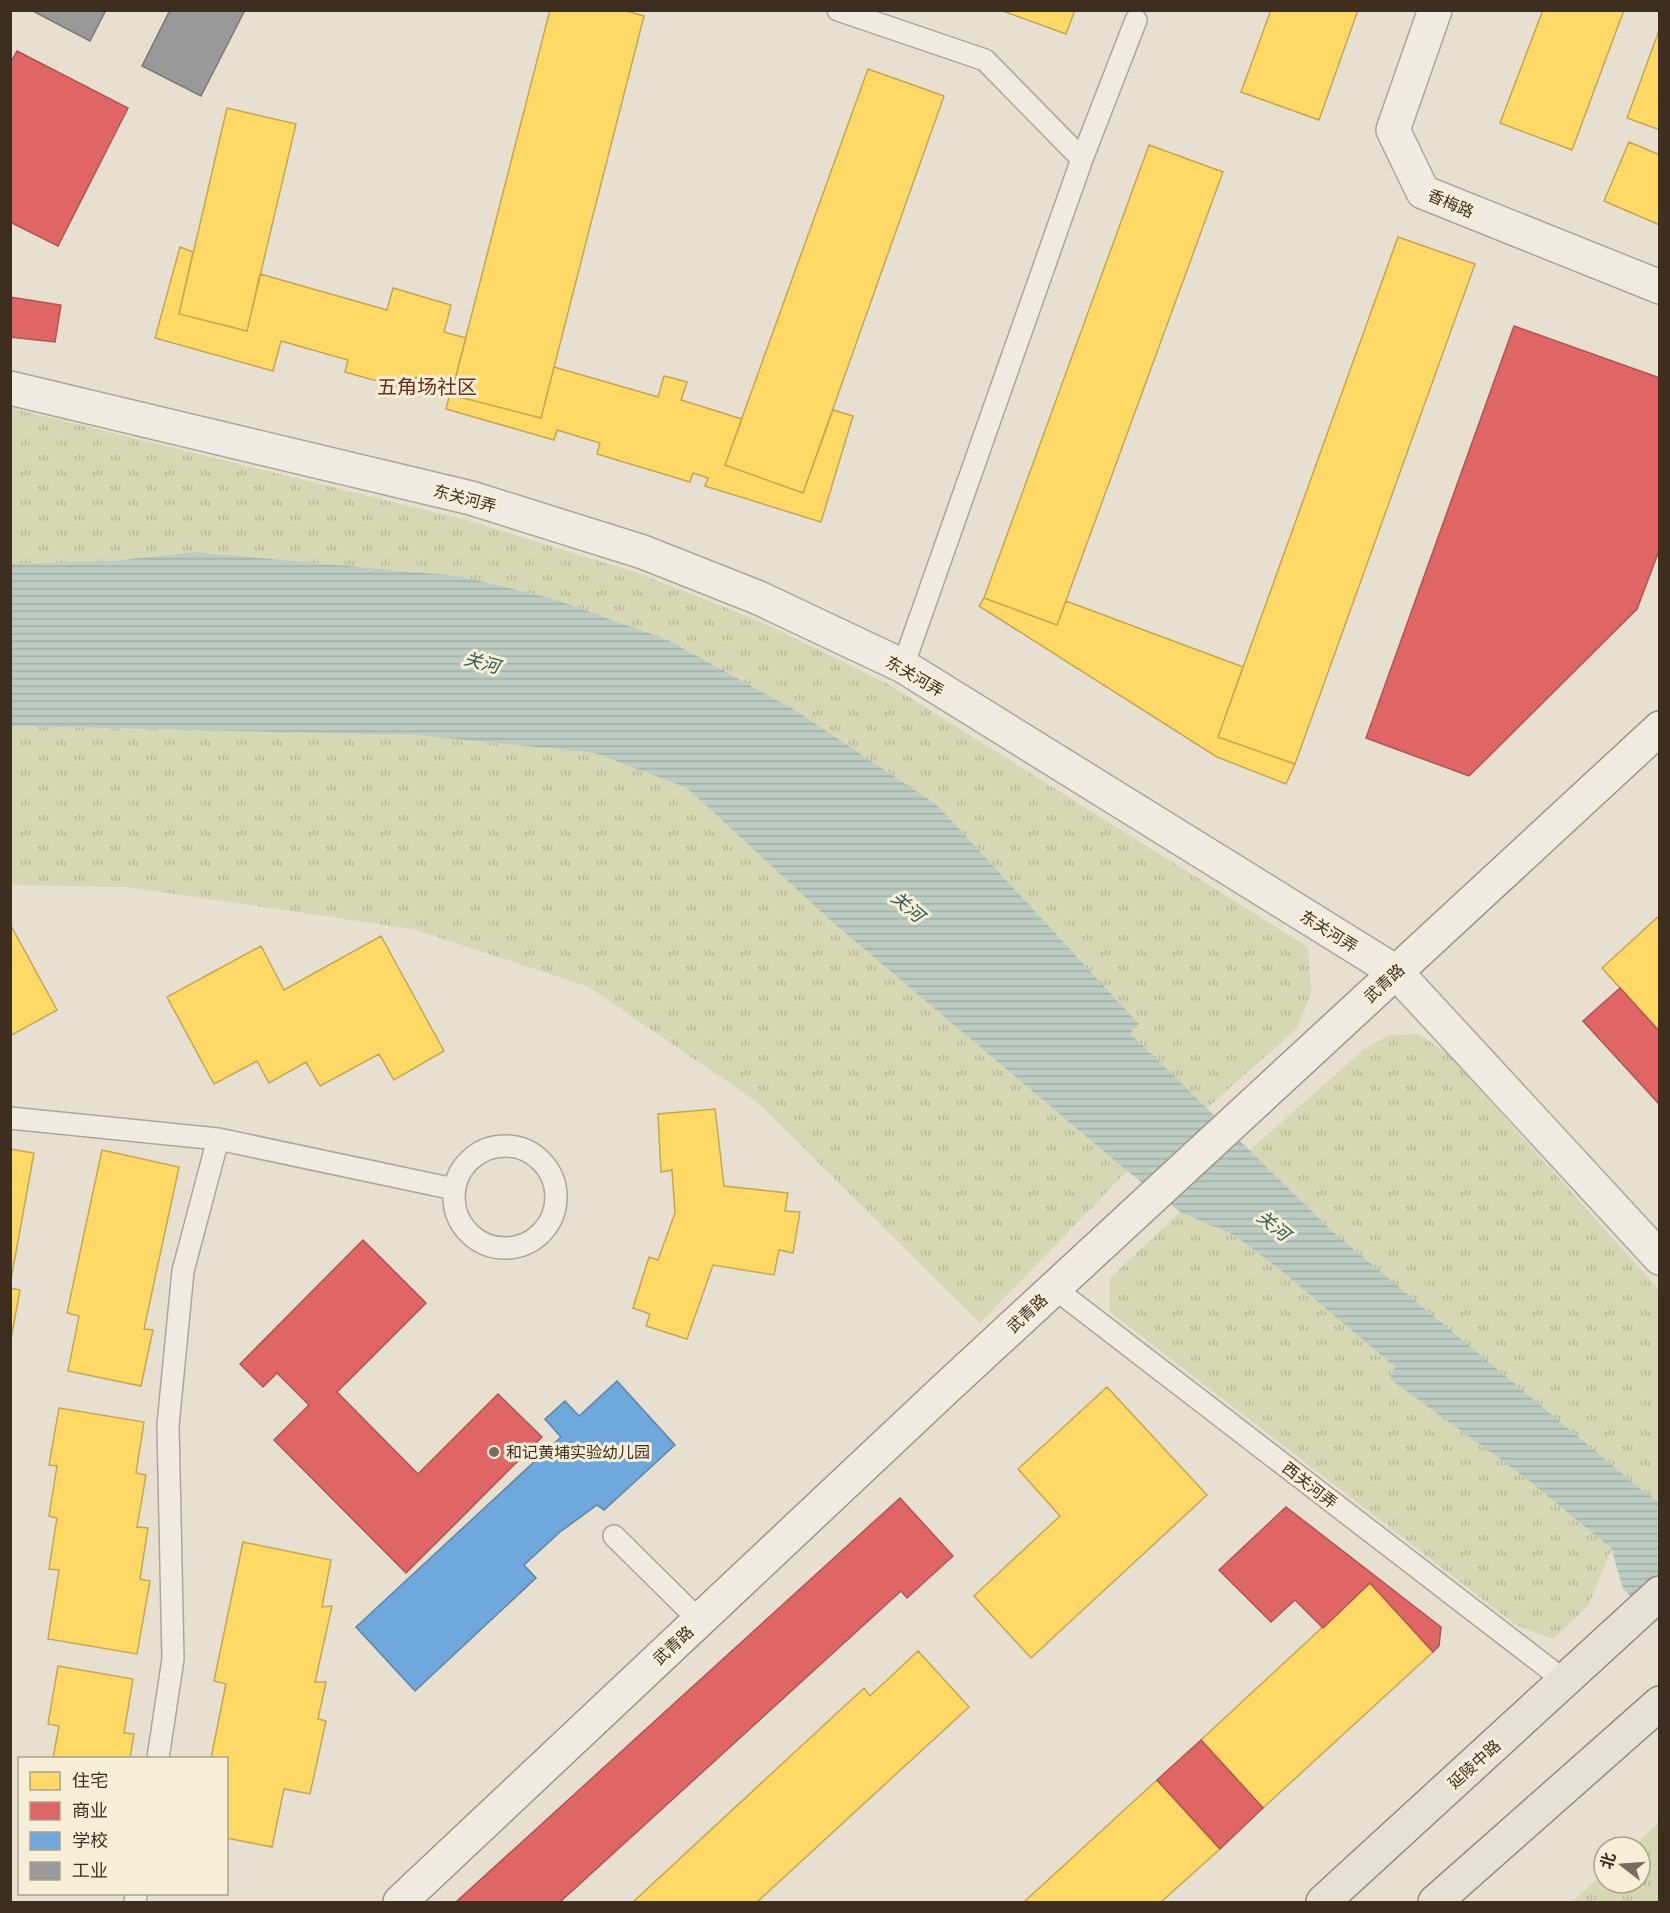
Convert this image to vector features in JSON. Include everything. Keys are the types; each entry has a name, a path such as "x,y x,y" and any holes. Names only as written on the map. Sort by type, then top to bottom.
{"main road":[{"name":"延陵中路","path":"1323,1902 1566,1681 1659,1593"},
{"path":"1436,1902 1659,1703"}],"street":[{"name":"香梅路","path":"1435,10 1393,130 1423,192 1659,287"},
{"name":"东关河弄","path":"10,387 459,496 643,552 759,598 903,666 1396,972 1659,1258"},
{"name":"武青路","path":"400,1902 1054,1288 1659,728"}],"lane":[{"path":"838,10 985,60 1082,159"},
{"path":"903,666 1082,159 1136,20"},
{"path":"10,1118 218,1139 454,1189"},
{"path":"158,1757 173,1659 168,1425 183,1271 218,1139"},
{"path":"502,1145 520,1147 535,1155 547,1167 555,1182 557,1198 554,1215 546,1229 519,1247 503,1249 487,1246 472,1237 461,1223 455,1207 454,1189 460,1173 471,1159 485,1150 502,1145"},
{"name":"西关河弄","path":"1054,1288 1566,1681"},
{"path":"614,1536 699,1620"}],"green space":[{"path":"11,408 466,520 638,573 759,621 888,684 1308,947 1311,993 1297,1028 1206,1109 1130,1033 1139,1024 937,805 793,709 668,640 554,599 459,576 194,552 113,561 11,564"},
{"path":"11,726 415,735 595,753 687,788 831,921 1127,1171 980,1323 757,1102 589,987 413,929 127,887 11,885"},
{"path":"1419,1034 1448,1054 1659,1290 1659,1502 1332,1231 1249,1151 1363,1050 1389,1035"},
{"path":"1180,1212 1234,1235 1279,1269 1396,1368 1391,1379 1523,1476 1612,1548 1588,1606 1553,1639 1516,1625 1110,1312 1110,1278"},
{"path":"1659,1822 1659,1902 1572,1902 1592,1884 1592,1895 1652,1895 1652,1835 1645,1835"}],"water":[{"name":"关河","path":"194,552 459,576 554,599 668,640 793,709 937,805 1139,1024 1130,1033 1332,1231 1659,1502 1659,1622 1623,1589 1611,1548 1523,1476 1390,1379 1395,1367 1279,1269 1234,1235 1180,1212 1127,1171 831,921 687,788 595,753 415,735 11,726 11,564 113,561"}],"building: 住宅":[{"path":"550,10 623,10 644,16 541,418 451,395"},
{"path":"1000,10 1075,10 1066,34"},
{"path":"1271,10 1358,10 1319,120 1241,92"},
{"path":"1543,10 1624,10 1572,150 1500,123"},
{"path":"1660,28 1660,130 1627,118"},
{"path":"868,69 944,96 803,493 725,465"},
{"path":"227,108 296,124 247,331 179,314"},
{"path":"1629,142 1660,155 1660,225 1604,201"},
{"path":"1149,145 1223,172 1057,625 984,598"},
{"path":"1398,237 1475,264 1295,764 1218,737"},
{"path":"180,247 193,252 179,314 247,331 260,274 387,310 393,288 451,305 444,332 466,338 451,395 541,418 554,367 658,397 664,376 687,382 681,400 742,419 725,465 803,493 833,410 853,416 821,522 705,486 708,478 693,473 690,482 597,454 600,443 557,430 554,440 446,409 452,386 416,377 413,391 345,372 348,360 281,341 273,371 155,338"},
{"path":"984,598 1057,625 1066,601 1243,667 1218,737 1295,764 1286,784 1217,757 979,606"},
{"path":"1660,915 1660,1032 1602,968"},
{"path":"10,924 57,1010 10,1036"},
{"path":"381,936 444,1051 394,1080 379,1054 320,1086 306,1062 269,1083 257,1061 214,1084 167,997 261,946 284,990"},
{"path":"715,1109 724,1186 788,1193 785,1211 800,1212 793,1253 779,1250 774,1275 713,1265 687,1339 646,1326 650,1314 633,1308 649,1257 658,1260 675,1213 672,1170 661,1172 658,1114"},
{"path":"10,1149 34,1153 10,1285"},
{"path":"102,1150 179,1167 144,1329 153,1330 141,1386 68,1371 79,1316 67,1313"},
{"path":"10,1288 20,1290 10,1344"},
{"path":"1107,1387 1207,1495 1031,1658 974,1596 1060,1516 1018,1469"},
{"path":"59,1408 144,1422 136,1473 146,1475 137,1527 148,1528 140,1579 150,1581 137,1654 48,1639 59,1570 49,1569 57,1518 49,1516 57,1466 49,1465"},
{"path":"243,1542 331,1560 322,1607 332,1606 315,1682 326,1682 318,1719 326,1721 310,1794 284,1789 272,1847 228,1838 228,1757 211,1757 226,1684 214,1681"},
{"path":"1370,1583 1433,1652 1263,1808 1201,1740"},
{"path":"918,1651 969,1707 757,1902 633,1902 864,1688 870,1696"},
{"path":"58,1666 133,1679 124,1733 134,1734 130,1757 53,1757 59,1726 48,1724"},
{"path":"1157,1780 1220,1849 1161,1902 1024,1902"}],"building: 商业":[{"path":"17,51 128,108 58,246 10,222 10,64"},
{"path":"10,297 61,305 55,342 10,337"},
{"path":"1514,326 1660,378 1660,548 1637,609 1469,776 1366,738"},
{"path":"1620,988 1660,1032 1660,1105 1583,1021"},
{"path":"363,1240 426,1303 337,1392 418,1474 498,1394 542,1437 406,1573 274,1440 309,1405 277,1373 263,1387 240,1364"},
{"path":"900,1498 953,1556 907,1598 901,1591 560,1902 456,1902"},
{"path":"1286,1507 1441,1627 1439,1646 1433,1652 1370,1583 1323,1628 1295,1600 1271,1622 1219,1570"},
{"path":"1201,1740 1263,1808 1220,1849 1157,1780"}],"building: 学校":[{"path":"617,1381 675,1445 604,1510 597,1505 560,1532 524,1565 536,1578 415,1691 356,1627 561,1437 545,1419 565,1401 579,1416"}],"building: 工业":[{"path":"31,10 106,10 90,41"},
{"path":"170,10 245,10 201,96 142,66"}],"place":[{"name":"和记黄埔实验幼儿园","path":"494,1452"}],"district":[{"name":"五角场社区","path":"427,386"}]}
